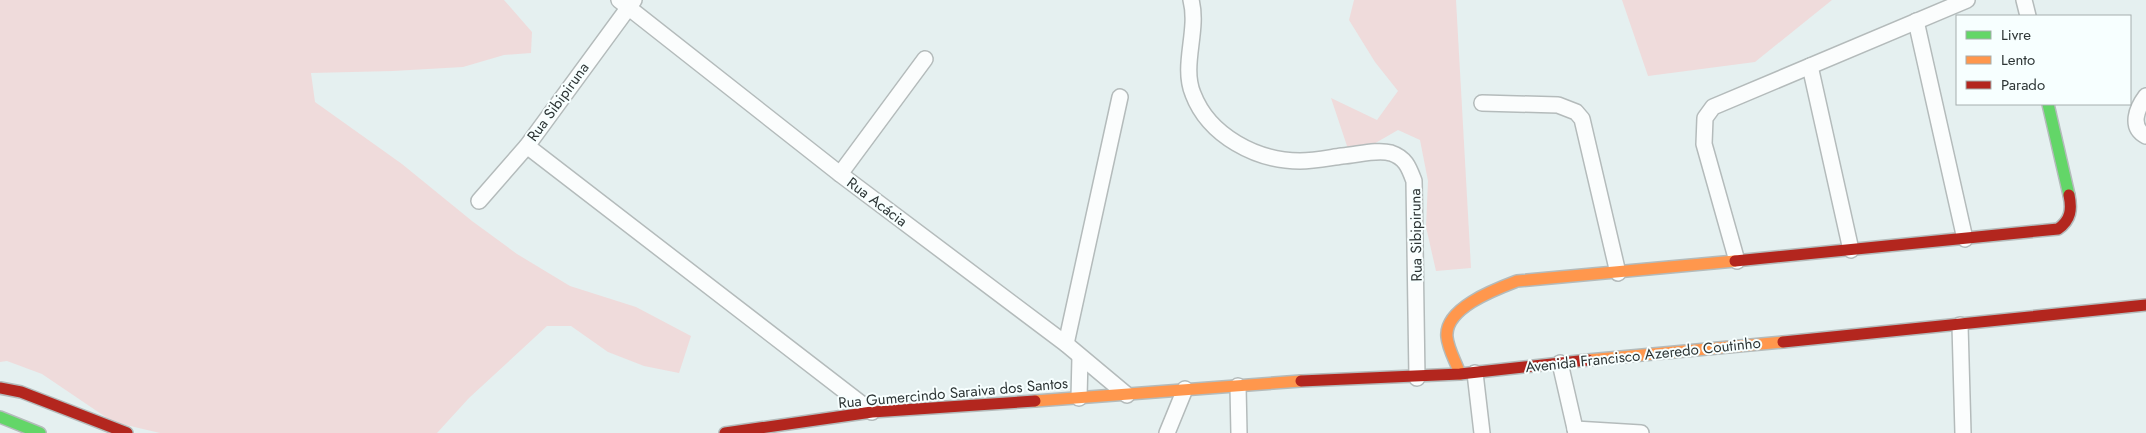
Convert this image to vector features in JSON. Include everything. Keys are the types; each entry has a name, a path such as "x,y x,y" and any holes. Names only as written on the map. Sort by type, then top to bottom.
{"main road":[{"path":"1460,374 1447,338 1447,331 1451,320 1461,309 1492,290 1517,281 1618,273 2058,229 2064,226 2068,220 2071,206 2048,105"},
{"name":"Avenida Francisco Azeredo Coutinho","path":"1185,390 1292,381 1417,378 1475,373 1560,362 1960,325 2146,305"},
{"path":"0,388 21,392 127,433"},
{"name":"Rua Gumercindo Saraiva dos Santos","path":"725,433 872,412 1185,390"},
{"path":"0,417 40,433"}],"street":[{"name":"Rua Sibipiruna","path":"1191,0 1194,19 1189,75 1192,94 1210,122 1226,135 1243,147 1264,156 1300,161 1389,153 1404,159 1409,167 1414,181 1417,378"},
{"path":"1737,261 1704,144 1705,118 1713,107 1967,0"},
{"path":"2024,0 2028,15"},
{"name":"Rua Sibipiruna","path":"479,201 527,146 627,2"},
{"name":"Rua Acácia","path":"627,2 840,174 1066,344 1127,395"},
{"path":"1916,21 1965,238"},
{"path":"840,174 925,59"},
{"path":"1810,66 1851,250"},
{"path":"2146,96 2138,108 2135,119 2139,131 2146,136"},
{"path":"1066,344 1120,97"},
{"path":"1482,103 1558,105 1576,112 1582,119 1618,273"},
{"path":"527,146 872,412"},
{"path":"1960,325 1963,433"},
{"path":"1079,398 1080,357"},
{"path":"1560,362 1576,431 1641,433"},
{"path":"1475,373 1482,433"},
{"path":"1238,386 1239,433"},
{"path":"1167,433 1185,390"}],"shaded area":[{"path":"0,0 504,0 532,32 531,53 504,55 463,67 311,73 315,102 402,164 472,221 517,254 570,286 636,307 691,336 679,373 644,366 608,352 571,326 547,326 469,398 437,433 160,433 113,422 42,374 7,361 0,362"},
{"path":"1354,0 1456,0 1471,268 1436,271 1426,227 1428,181 1420,140 1398,130 1365,149 1348,149 1331,98 1377,120 1398,91 1375,62 1349,20"},
{"path":"1622,0 1832,0 1755,62 1648,76"}],"traffic: fast":[{"path":"2048,105 2069,195"},
{"path":"0,417 40,433"}],"traffic: slow":[{"path":"1460,374 1450,351 1447,337 1448,327 1462,309 1497,289 1517,281 1735,261"},
{"path":"1588,360 1783,342"},
{"path":"1035,401 1301,381"}],"traffic: jam":[{"path":"1735,261 2058,229 2066,222 2070,214 2069,195"},
{"path":"1783,342 2146,305"},
{"path":"1301,381 1460,374 1588,360"},
{"path":"0,388 21,392 127,433"},
{"path":"725,433 872,412 1035,401"}]}
